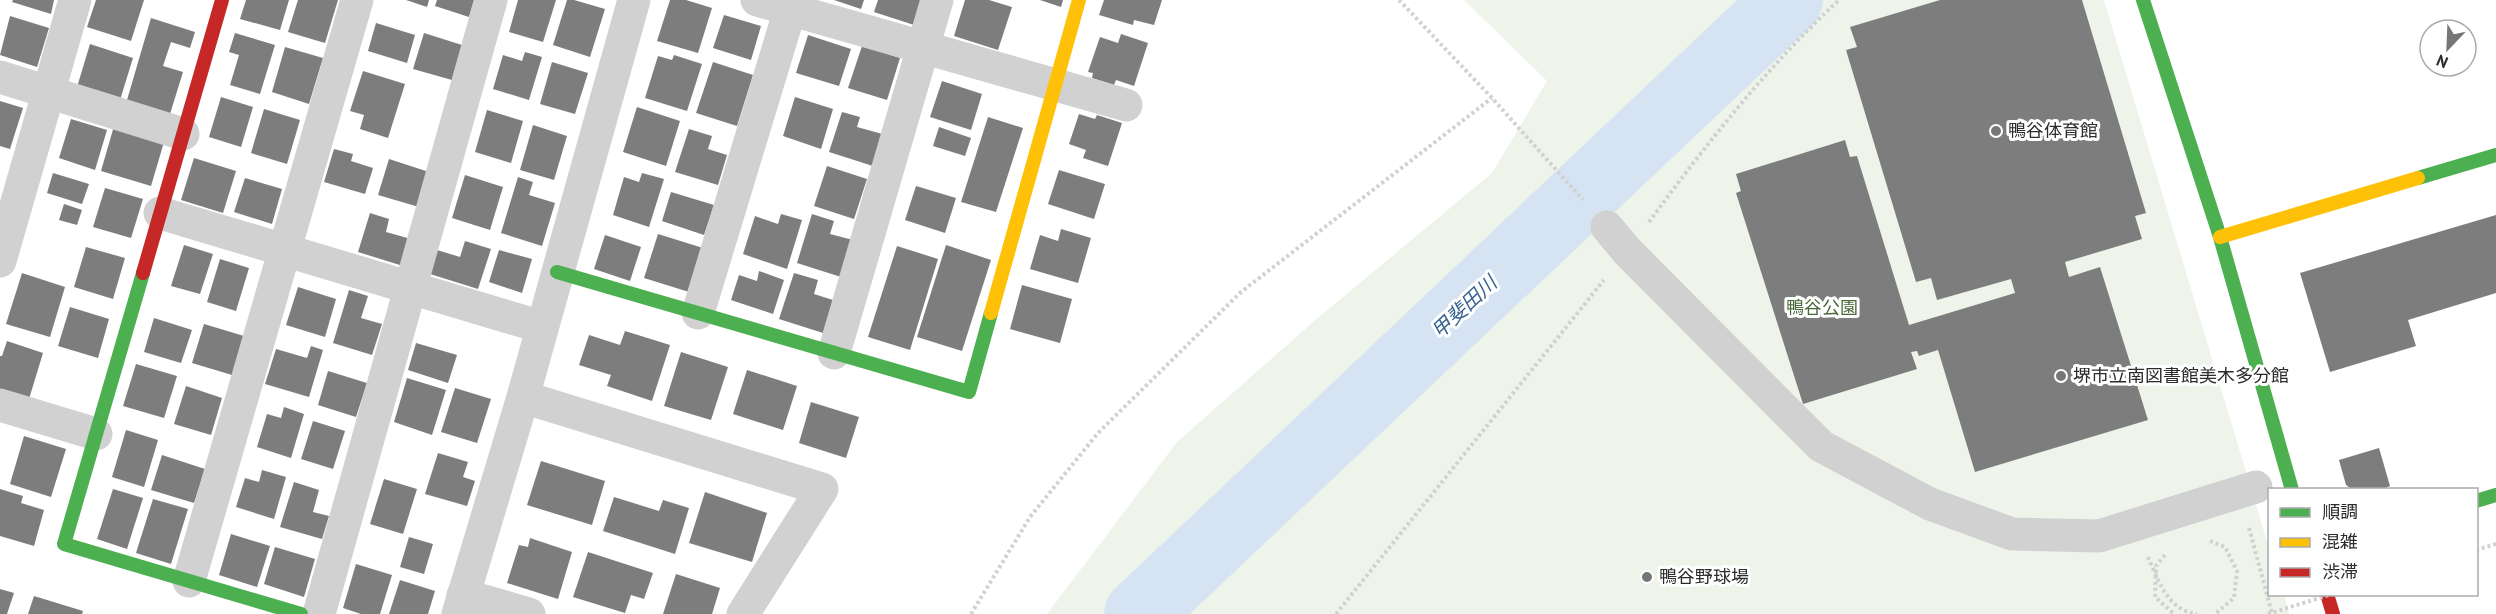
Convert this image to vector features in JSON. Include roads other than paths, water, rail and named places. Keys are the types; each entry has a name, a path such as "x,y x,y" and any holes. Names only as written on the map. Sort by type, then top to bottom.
{"street":[{"path":"0,261 75,0"},
{"path":"222,0 64,544 301,614"},
{"path":"189,581 357,0"},
{"path":"319,614 491,0"},
{"path":"529,614 461,605 523,397 634,0"},
{"path":"758,0 791,5 924,47 1126,105"},
{"path":"834,352 937,0"},
{"path":"557,272 969,392 1079,0"},
{"path":"2143,0 2220,237 2292,488"},
{"path":"698,313 791,5"},
{"path":"0,77 183,134"},
{"path":"2220,237 2496,155"},
{"path":"160,213 542,327"},
{"path":"1617,239 1821,446 1929,504 2012,534 2099,536 2247,490"},
{"path":"523,397 822,489 743,614"},
{"path":"0,405 96,434"},
{"path":"2478,500 2496,495"},
{"path":"2330,596 2333,614"}],"waterway":[{"name":"甲斐田川","path":"1139,614 1788,0"}],"place":[{"name":"鴨谷体育館","path":"1996,131"},
{"name":"堺市立南図書館美木多分館","path":"2061,376"},
{"name":"鴨谷野球場","path":"1647,577"}],"park label":[{"name":"鴨谷公園","path":"1822,308"}]}
